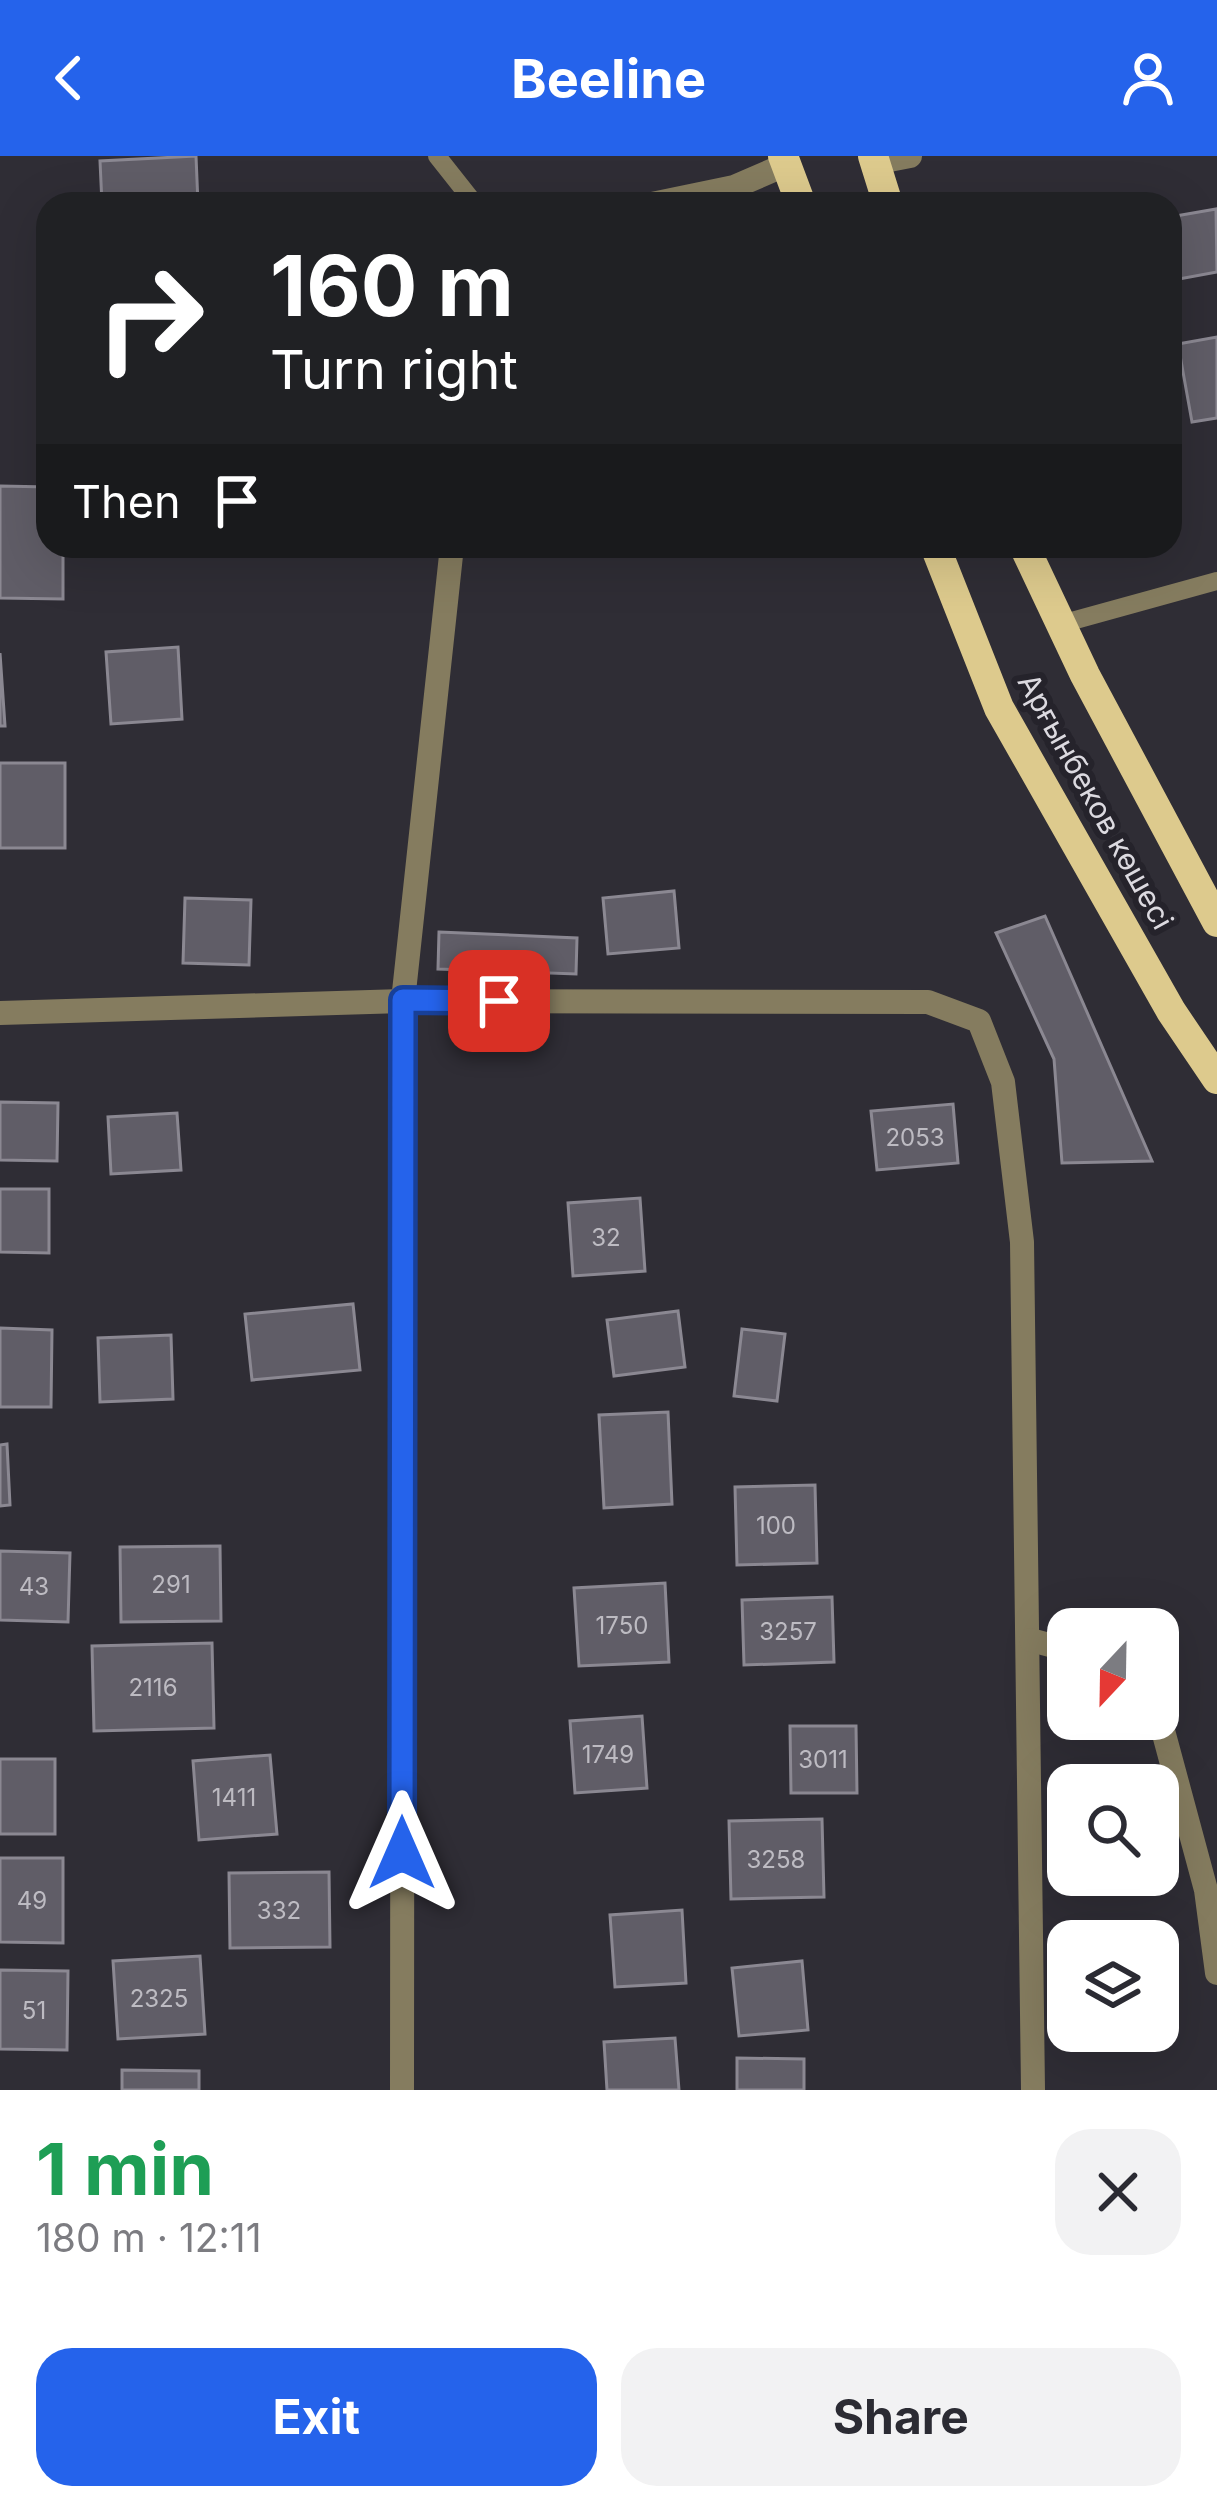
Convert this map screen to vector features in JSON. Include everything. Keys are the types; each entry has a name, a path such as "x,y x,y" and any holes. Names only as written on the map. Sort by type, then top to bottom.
{"main road":[{"path":"784,160 796,192"},
{"path":"873,160 884,192"},
{"name":"Арғынбеков көшесі","path":"940,558 999,708 1171,1011 1217,1079"},
{"name":"Арғынбеков көшесі","path":"1030,558 1217,922"}],"street":[{"path":"873,160 910,156"},
{"path":"710,192 734,187 784,160"},
{"path":"402,2090 403,1000 451,558"},
{"path":"0,1013 403,1000 928,1002 979,1021 1003,1082 1022,1242 1031,1640 1033,2090"},
{"path":"1031,1640 1047,1644"},
{"path":"1166,1740 1201,1868 1217,1973"}],"lane":[{"path":"437,156 466,192"},
{"path":"1061,624 1217,581"}],"building":[{"path":"196,156 198,192 101,192 100,161"},
{"path":"1216,209 1217,272 1182,278 1182,215"},
{"path":"1217,337 1217,418 1192,422 1182,343"},
{"path":"0,486 36,487 36,558 63,558 63,599 0,598"},
{"path":"178,647 182,719 111,724 106,652"},
{"path":"0,653 5,726 0,726"},
{"path":"0,763 65,763 65,848 0,848"},
{"path":"674,891 679,948 608,954 603,898"},
{"path":"185,898 251,900 249,965 183,963"},
{"path":"1045,916 1152,1161 1062,1163 1054,1059 996,933"},
{"path":"439,932 577,938 576,974 438,969"},
{"path":"0,1102 58,1103 57,1161 0,1160"},
{"path":"953,1104 958,1163 877,1170 871,1111"},
{"path":"177,1113 181,1170 111,1174 108,1117"},
{"path":"0,1189 49,1189 49,1253 0,1252"},
{"path":"640,1198 645,1271 573,1276 568,1203"},
{"path":"353,1304 360,1370 252,1380 245,1314"},
{"path":"678,1311 685,1367 614,1376 607,1320"},
{"path":"0,1328 52,1330 51,1407 0,1407"},
{"path":"742,1329 785,1334 777,1401 734,1396"},
{"path":"171,1335 173,1399 100,1402 98,1338"},
{"path":"668,1412 672,1504 604,1508 599,1415"},
{"path":"7,1444 10,1505 0,1506 0,1445"},
{"path":"815,1485 817,1563 737,1565 735,1487"},
{"path":"220,1546 221,1621 121,1622 120,1547"},
{"path":"0,1551 70,1553 68,1622 0,1620"},
{"path":"665,1583 669,1662 579,1666 574,1588"},
{"path":"832,1597 834,1662 744,1665 742,1600"},
{"path":"212,1643 214,1728 94,1731 92,1646"},
{"path":"642,1716 647,1788 575,1793 570,1721"},
{"path":"790,1726 856,1726 857,1793 791,1793"},
{"path":"270,1755 277,1834 199,1840 193,1761"},
{"path":"0,1759 55,1759 55,1834 0,1834"},
{"path":"822,1819 824,1897 731,1899 729,1821"},
{"path":"0,1858 63,1858 63,1943 0,1942"},
{"path":"329,1872 330,1947 230,1948 229,1873"},
{"path":"682,1910 686,1983 615,1987 610,1915"},
{"path":"200,1956 205,2034 118,2039 113,1961"},
{"path":"802,1961 808,2030 739,2036 732,1968"},
{"path":"0,1970 68,1971 67,2050 0,2049"},
{"path":"675,2038 679,2090 607,2090 604,2042"},
{"path":"737,2058 804,2059 804,2090 737,2090"},
{"path":"122,2070 199,2071 199,2090 122,2090"}],"route":[{"path":"402,1853 403,1000 499,1001"}]}
